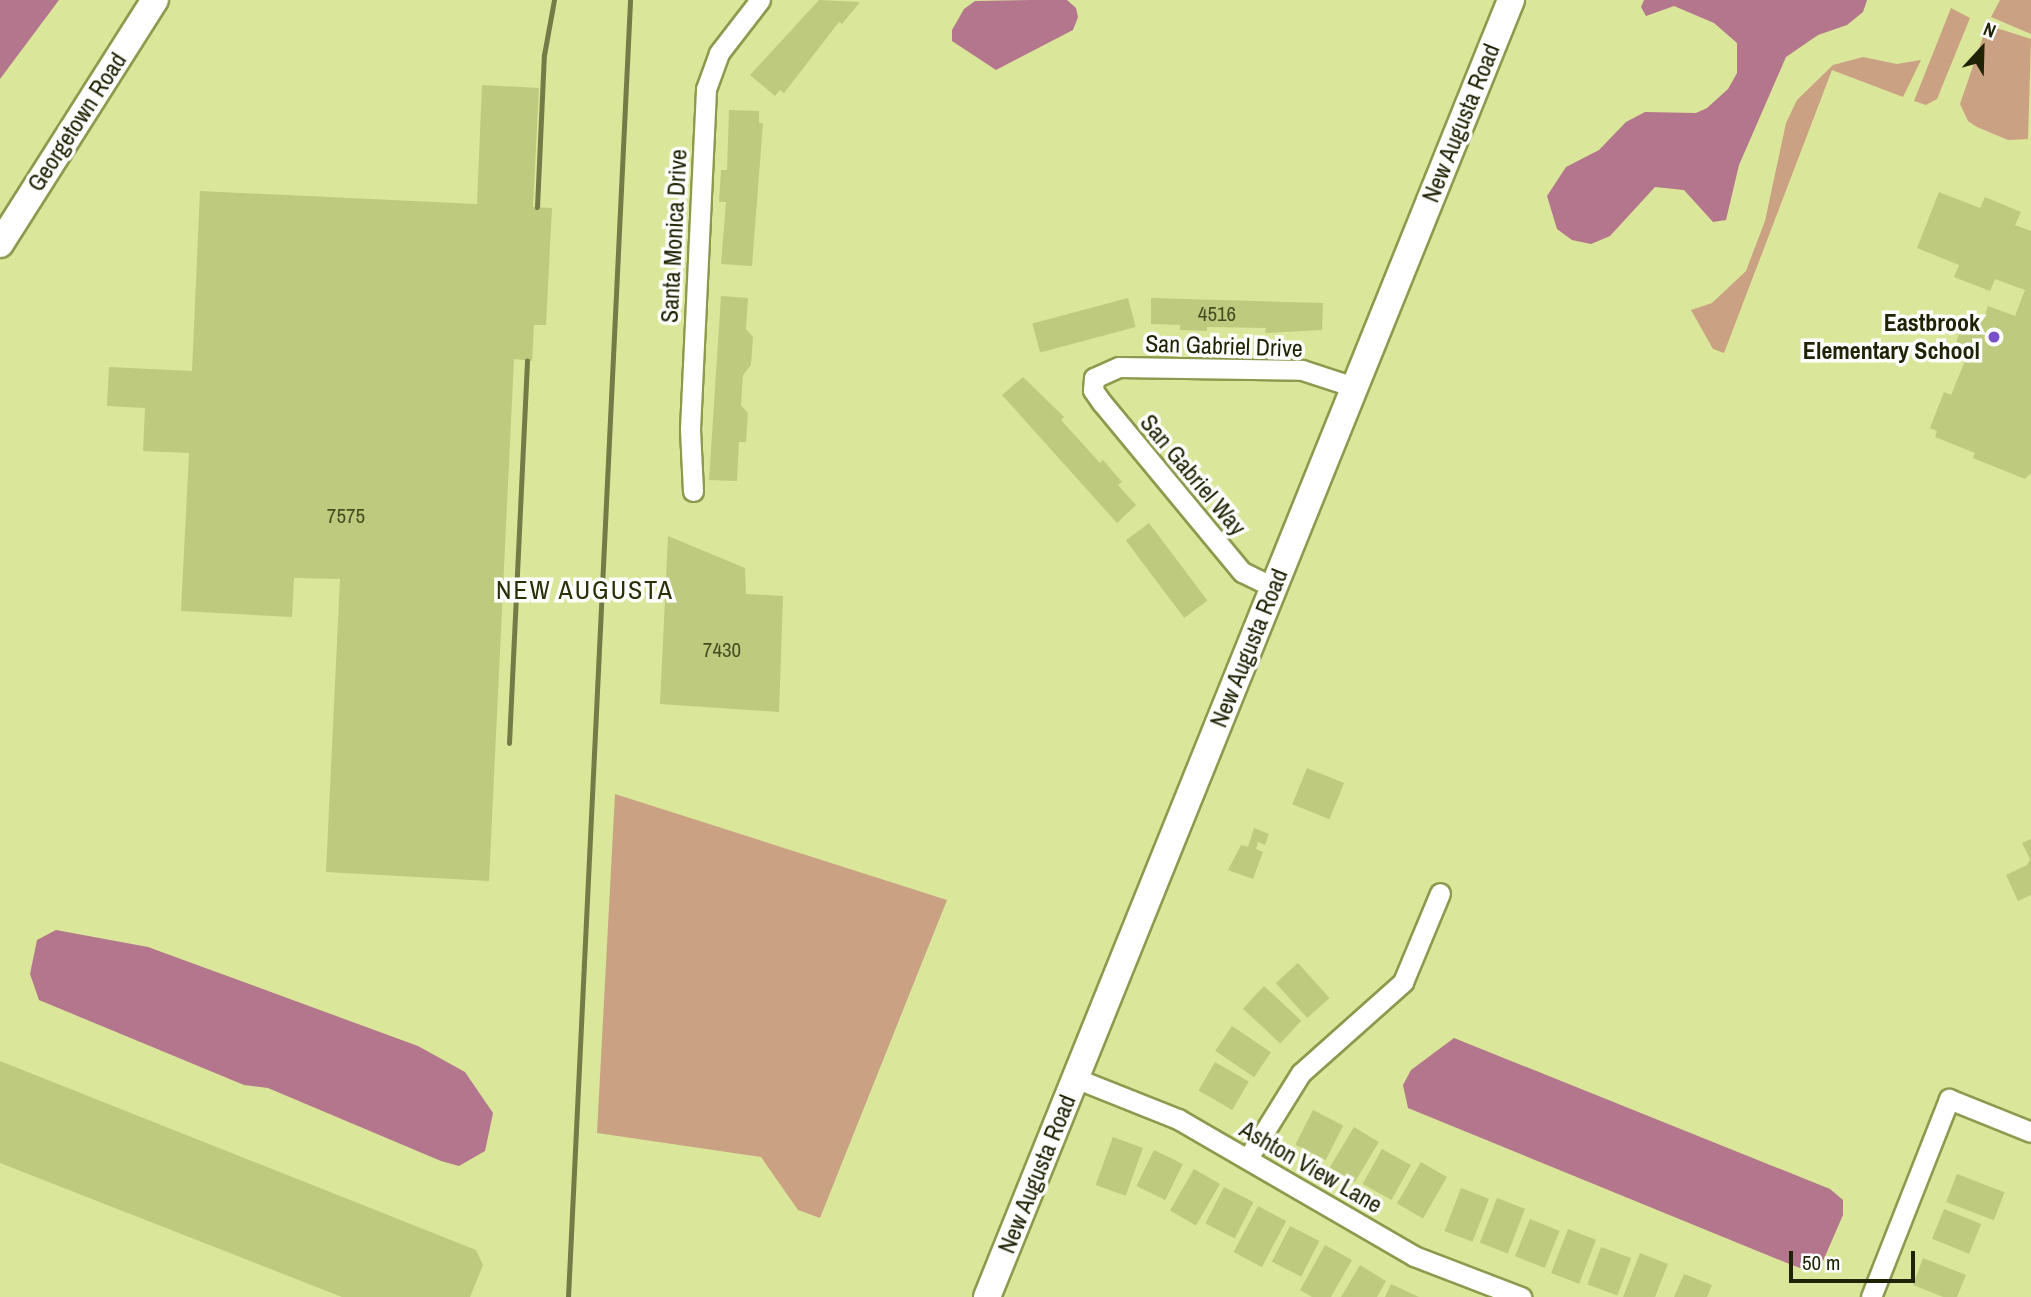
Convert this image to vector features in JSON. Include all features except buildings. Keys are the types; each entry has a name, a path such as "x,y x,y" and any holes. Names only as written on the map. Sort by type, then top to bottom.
{"street":[{"name":"Georgetown Road","path":"0,244 155,0"},
{"name":"Santa Monica Drive","path":"693,491 690,429 706,89 719,53 761,0"},
{"name":"New Augusta Road","path":"987,1297 1511,0"},
{"name":"San Gabriel Drive","path":"1094,378 1119,367 1302,370 1354,387"},
{"name":"San Gabriel Way","path":"1094,378 1093,390 1102,403 1242,572 1273,587"},
{"path":"1248,1158 1301,1073 1402,982 1440,893"},
{"name":"Ashton View Lane","path":"1075,1078 1178,1119 1414,1256 1521,1297"},
{"path":"1871,1297 1949,1099 2031,1132"}],"shaded area":[{"path":"0,0 59,0 0,79"},
{"path":"1067,0 1076,8 1078,17 1073,30 996,70 952,41 952,30 964,9 975,1"},
{"path":"1644,0 1867,0 1863,12 1847,25 1818,35 1786,57 1739,165 1726,220 1713,222 1684,190 1655,187 1610,236 1591,244 1572,240 1557,229 1547,196 1566,167 1599,150 1626,122 1645,112 1696,113 1707,108 1728,89 1737,73 1737,43 1714,23 1674,6 1646,16 1641,7"},
{"path":"2000,0 2031,0 2031,34 1991,17"},
{"path":"1951,8 1970,18 1937,99 1926,105 1914,101"},
{"path":"1987,25 2031,39 2028,139 2008,140 1977,127 1968,121 1960,104"},
{"path":"1863,57 1897,64 1921,60 1903,97 1832,70 1724,353 1713,349 1691,310 1712,303 1746,271 1765,221 1786,123 1797,100 1833,65"},
{"path":"615,794 947,900 820,1218 798,1210 761,1157 597,1133"},
{"path":"56,930 148,947 418,1046 465,1072 493,1113 485,1151 459,1166 441,1161 268,1088 244,1085 39,1000 30,974 37,940"},
{"path":"1454,1038 1830,1189 1843,1200 1843,1215 1823,1261 1800,1268 1408,1108 1403,1085 1411,1070"}],"railway":[{"path":"537,207 544,55 554,0"},
{"path":"568,1297 630,0"},
{"path":"509,743 527,360"}],"place":[{"name":"Eastbrook Elementary School","path":"1994,337"}],"district":[{"name":"NEW AUGUSTA","path":"585,590"}]}
